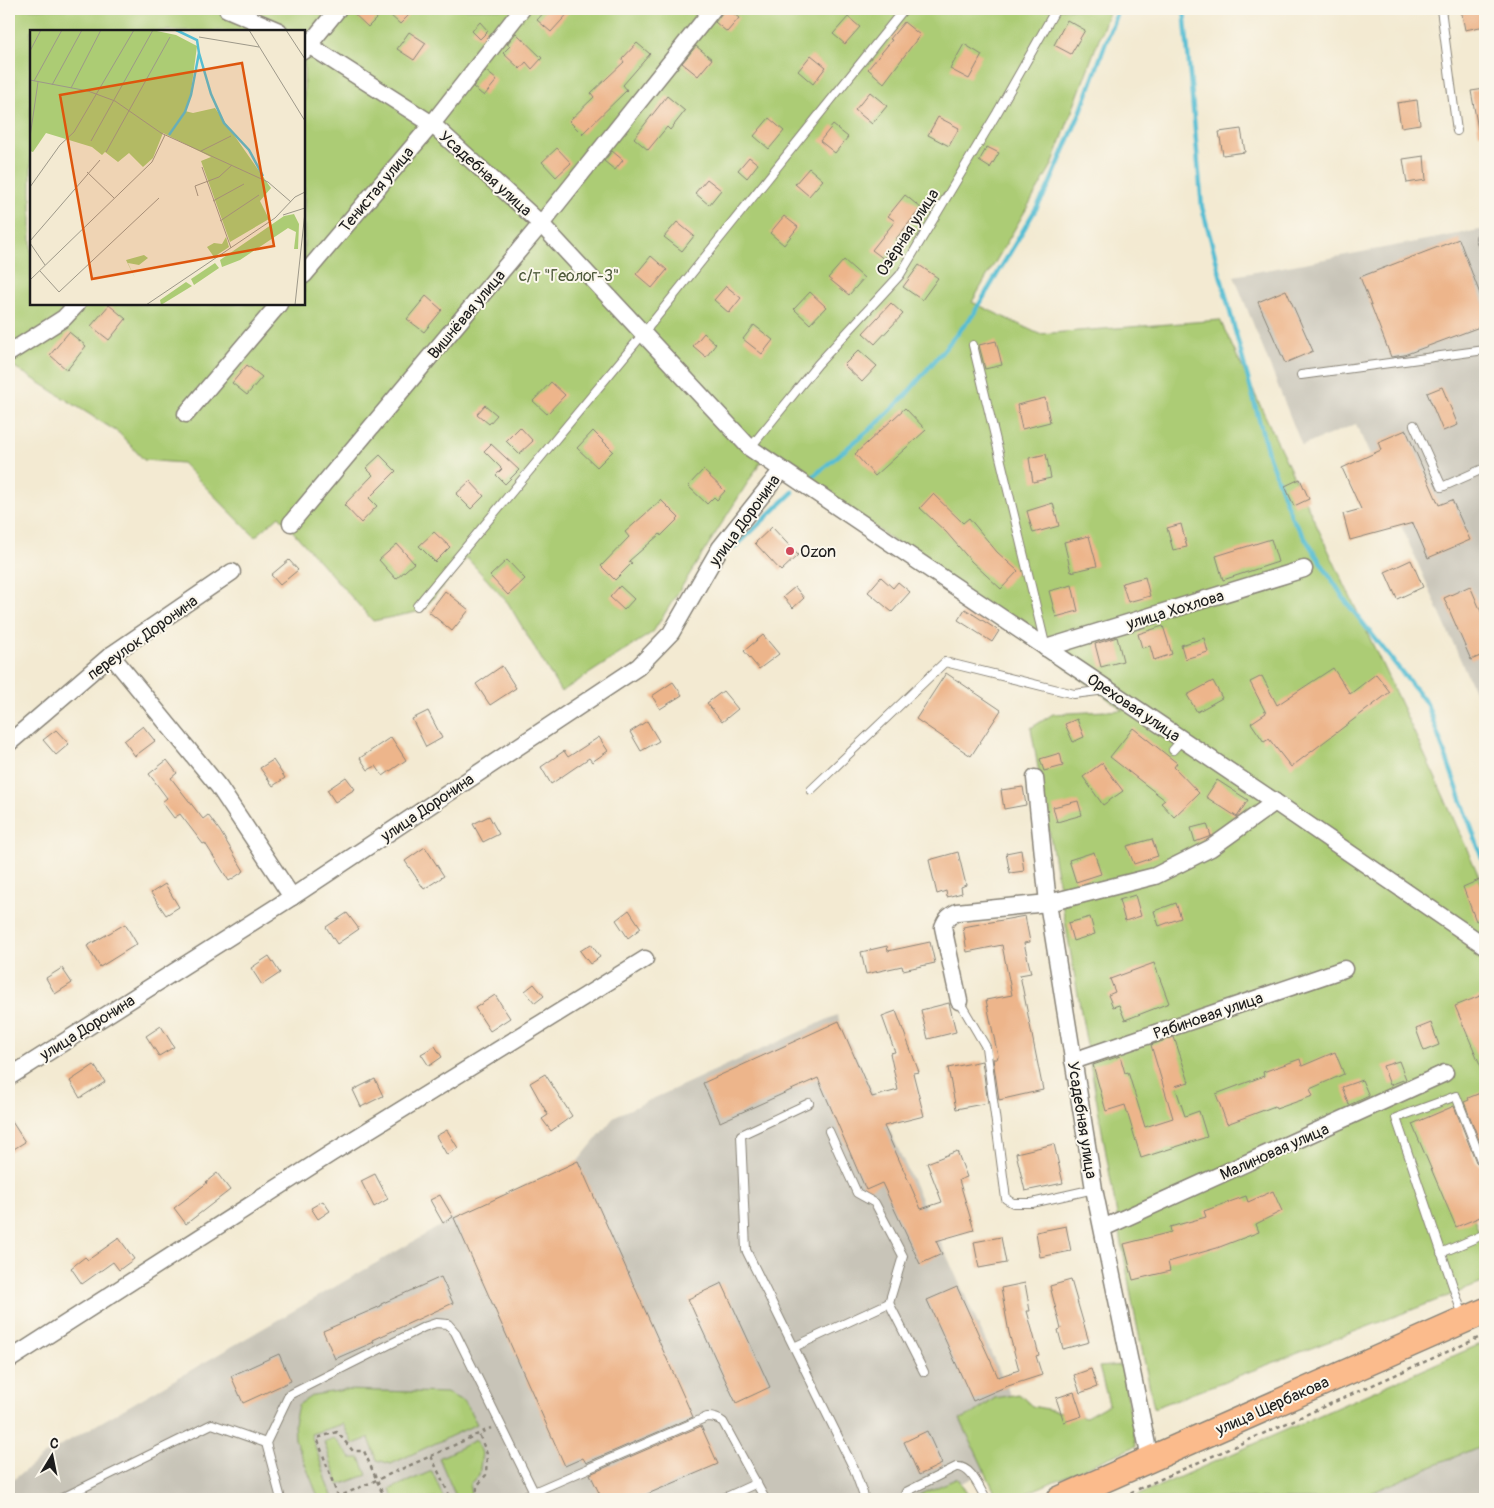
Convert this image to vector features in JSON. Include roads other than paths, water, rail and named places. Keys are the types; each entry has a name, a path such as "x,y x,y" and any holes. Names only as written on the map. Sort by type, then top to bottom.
{"main road":[{"name":"улица Щербакова","path":"1060,1499 1475,1316"}],"street":[{"path":"229,9 277,30"},
{"path":"306,46 338,9"},
{"name":"Тенистая улица","path":"305,274 432,124 522,9"},
{"name":"Вишнёвая улица","path":"291,523 541,224 713,9"},
{"name":"Усадебная улица","path":"306,46 432,124 541,224 750,448 782,470"},
{"path":"9,353 64,318 76,305"},
{"path":"186,414 278,305"},
{"name":"Ореховая улица","path":"782,470 1108,690 1178,745 1275,802 1485,946"},
{"name":"улица Доронина","path":"9,1077 292,897 638,667 671,633 720,548 782,470"},
{"name":"улица Хохлова","path":"1046,648 1304,569"},
{"name":"переулок Доронина","path":"9,743 111,655 232,572"},
{"path":"111,655 219,788 292,897"},
{"name":"Усадебная улица","path":"1035,778 1048,903 1094,1189 1150,1459"},
{"path":"959,1000 943,927 945,920 949,916 957,912 1048,903 1155,876 1211,848 1275,802"},
{"path":"9,1360 339,1149 645,959"},
{"name":"Рябиновая улица","path":"1073,1061 1344,969"},
{"name":"Малиновая улица","path":"1103,1228 1445,1074"}],"lane":[{"path":"417,606 643,334 904,9"},
{"name":"Озёрная улица","path":"750,448 818,364 900,275 1056,9"},
{"path":"1441,9 1457,131"},
{"path":"1480,238 1485,252"},
{"path":"973,345 1046,648"},
{"path":"1301,375 1485,350"},
{"path":"1414,425 1442,487 1485,468"},
{"path":"811,790 945,662 1074,694 1108,690"},
{"path":"959,1000 986,1047 1006,1199 1013,1203 1032,1204 1094,1189"},
{"path":"1475,1316 1441,1253 1396,1118 1456,1096 1481,1160"},
{"path":"809,1103 741,1135 746,1250 854,1469 865,1499"},
{"path":"829,1131 857,1193 875,1203 903,1256 889,1303 924,1372"},
{"path":"1441,1253 1485,1234"},
{"path":"794,1347 889,1303"},
{"path":"281,1499 266,1442 289,1395 424,1327 436,1323 448,1324 454,1332 534,1492 547,1499"},
{"path":"517,1499 707,1417 718,1418 723,1422 765,1499"},
{"path":"60,1499 212,1424 266,1442"},
{"path":"902,1499 906,1492 961,1466 968,1470 986,1499"},
{"path":"722,1499 757,1483"}],"waterway":[{"path":"810,479 881,420 905,396 973,315 1047,190 1081,111 1118,9"},
{"path":"1184,9 1202,207 1269,457 1292,518 1347,603 1427,704 1485,866"},
{"path":"734,548 793,492"}],"place":[{"name":"Ozon","path":"790,551"}],"park label":[{"name":"с/т \"Геолог-3\"","path":"569,275"}]}
